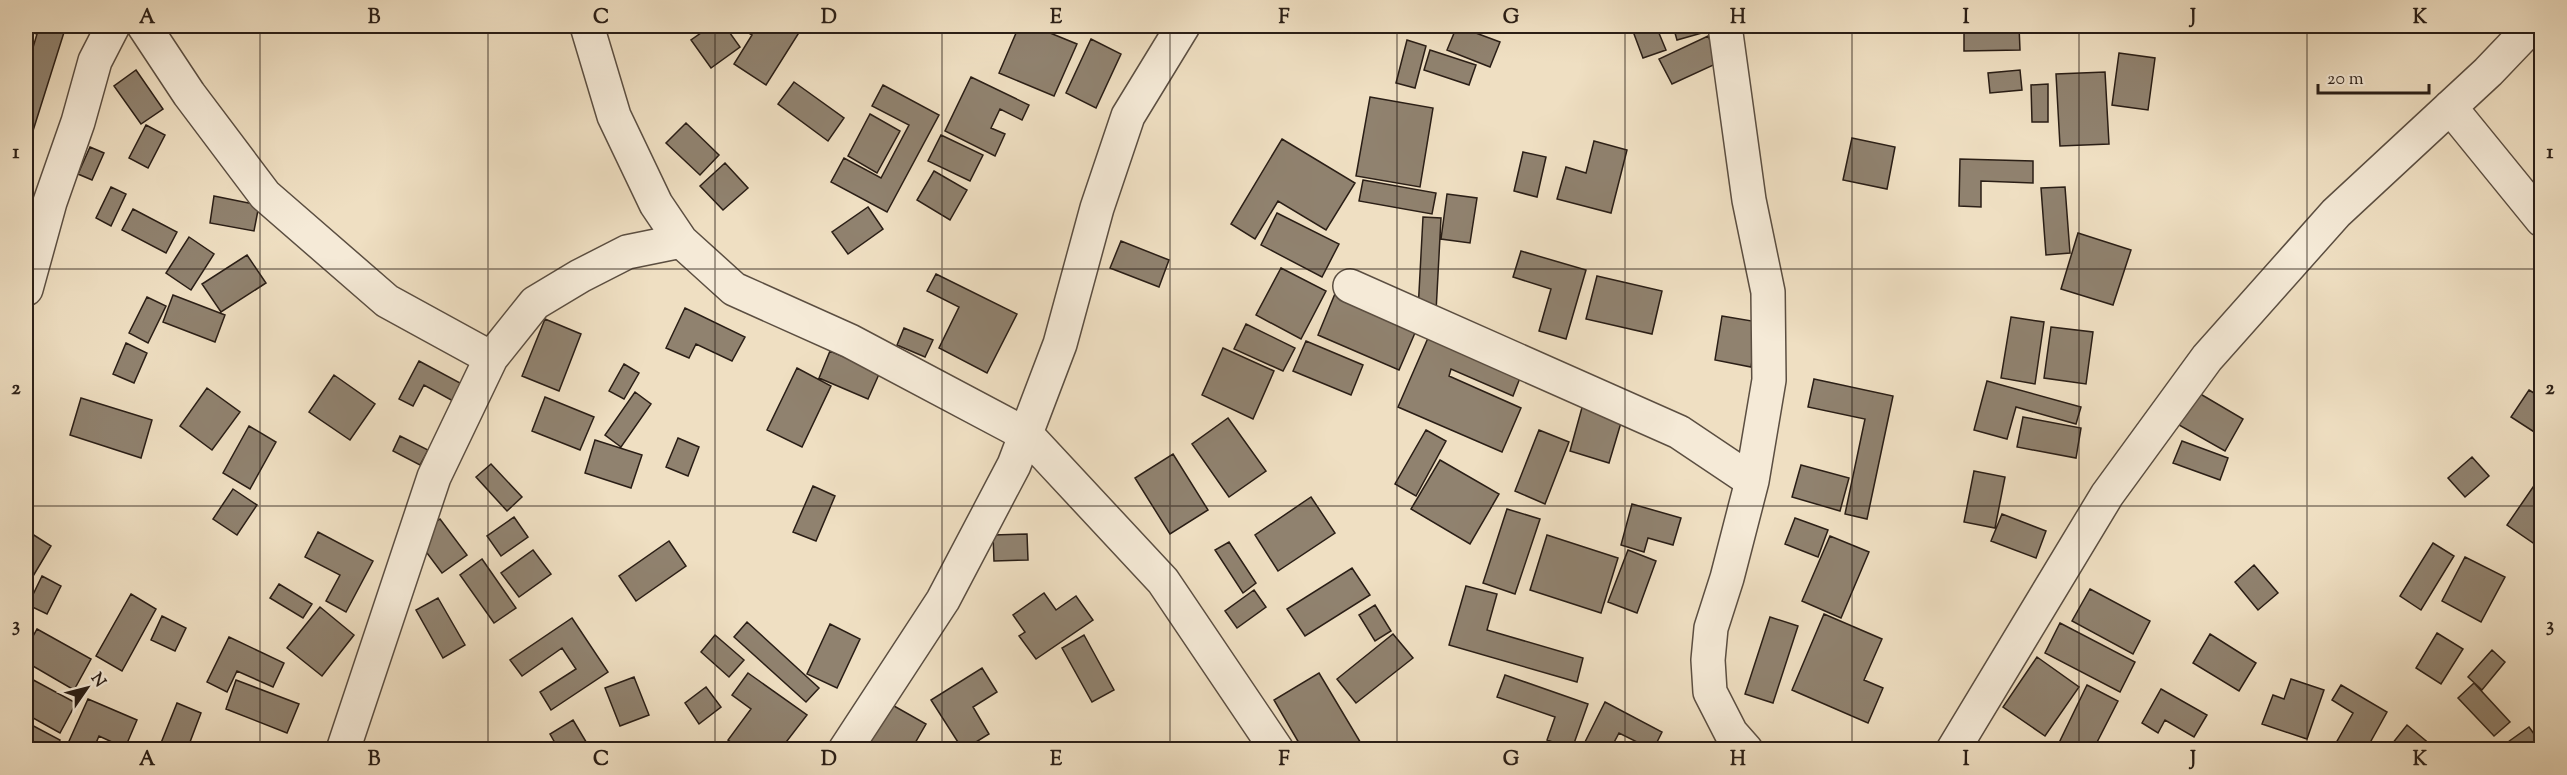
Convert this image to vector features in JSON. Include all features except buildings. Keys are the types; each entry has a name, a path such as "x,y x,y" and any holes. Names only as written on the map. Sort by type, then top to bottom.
{"street":[{"path":"26,289 50,202 78,122 95,61 113,26"},
{"path":"144,26 189,94 265,195 387,301 491,358"},
{"path":"587,26 614,116 656,204 681,242 734,290 850,341 1027,435 1163,581 1276,750"},
{"path":"845,750 943,600 1014,465 1060,344 1097,208 1128,116 1183,26"},
{"path":"1725,26 1749,200 1768,292 1769,380 1752,481 1727,578 1711,628 1708,660 1710,692 1731,733 1746,750"},
{"path":"1953,750 2107,495 2206,358 2336,213 2488,72 2532,26"},
{"path":"2451,107 2541,220"},
{"path":"343,750 434,477 491,358 535,303 627,252 681,242"},
{"path":"1350,286 1679,432 1752,481"}]}
